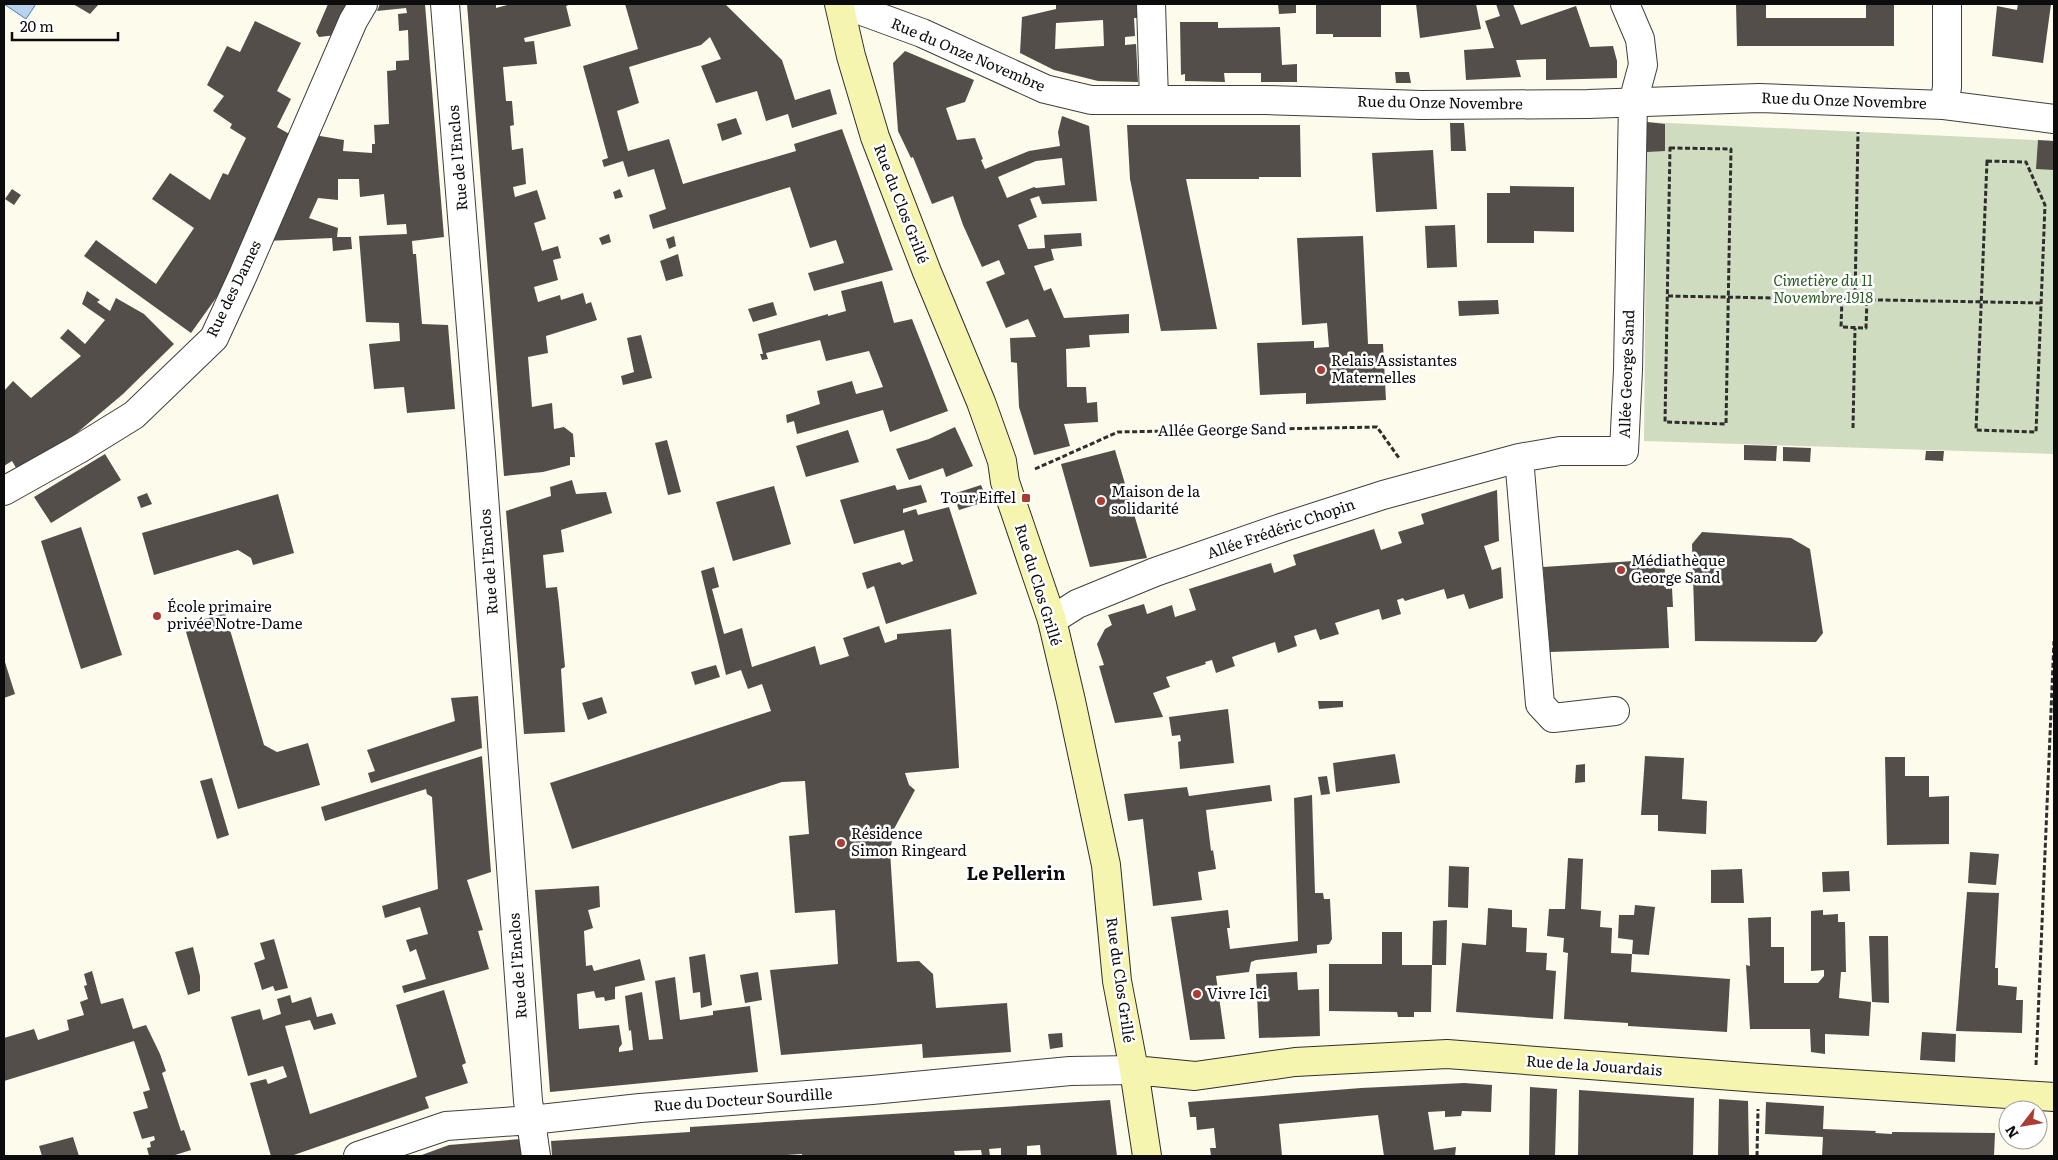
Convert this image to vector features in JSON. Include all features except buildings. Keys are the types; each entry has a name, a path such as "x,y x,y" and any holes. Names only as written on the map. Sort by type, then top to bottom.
{"main road":[{"name":"Rue du Clos Grillé","path":"839,4 851,56 875,137 927,272 981,402 1002,461 1005,482 1052,620 1072,701 1106,865 1117,981 1134,1070 1147,1156"},
{"name":"Rue de la Jouardais","path":"1134,1070 1195,1076 1295,1062 1447,1054 1759,1078 2044,1097"}],"street":[{"name":"Rue des Dames","path":"4,491 79,450 134,415 214,338 353,21 363,4"},
{"name":"Rue de l'Enclos","path":"445,4 531,1120 536,1156"},
{"name":"Rue du Onze Novembre","path":"843,4 922,34 1045,89 1091,100 1266,100 1421,105 1759,98 1944,105 2054,119"},
{"path":"1151,4 1154,100"},
{"path":"1625,4 1640,39 1643,66 1633,102"},
{"path":"1944,105 1947,86 1947,4"},
{"name":"Allée George Sand","path":"1519,458 1560,451 1624,451 1628,370 1633,102"},
{"path":"1519,458 1540,704 1553,718 1615,711"},
{"name":"Allée Frédéric Chopin","path":"1052,620 1077,604 1155,572 1284,527 1419,485 1519,458"},
{"name":"Rue du Docteur Sourdille","path":"358,1156 446,1126 1070,1072 1134,1070"}],"path":[{"path":"1855,299 1859,102"},
{"path":"1670,148 1731,149 1726,424 1665,422 1668,296 1670,148"},
{"path":"1987,161 2026,162 2045,205 2036,432 1976,430 1981,301 1987,161"},
{"path":"1668,296 2041,303"},
{"path":"1842,299 1841,327 1855,328 1866,328 1867,300"},
{"path":"1853,428 1855,328"},
{"name":"Allée George Sand","path":"1005,482 1118,432 1376,427 1419,485"},
{"path":"2044,1097 2054,641"},
{"path":"1757,1156 1759,1078"}],"green space":[{"name":"Cimetière du 11 Novembre 1918","path":"1647,122 2054,141 2054,454 1644,441"}],"water":[{"path":"4,4 36,4 26,19"}],"place":[{"name":"Relais Assistantes Maternelles","path":"1321,370"},
{"name":"Tour Eiffel","path":"1026,498"},
{"name":"Maison de la solidarité","path":"1101,501"},
{"name":"Médiathèque George Sand","path":"1621,570"},
{"name":"École primaire privée Notre-Dame","path":"157,616"},
{"name":"Résidence Simon Ringeard","path":"841,843"},
{"name":"Vivre Ici","path":"1197,994"}],"district":[{"name":"Le Pellerin","path":"1016,874"}]}
